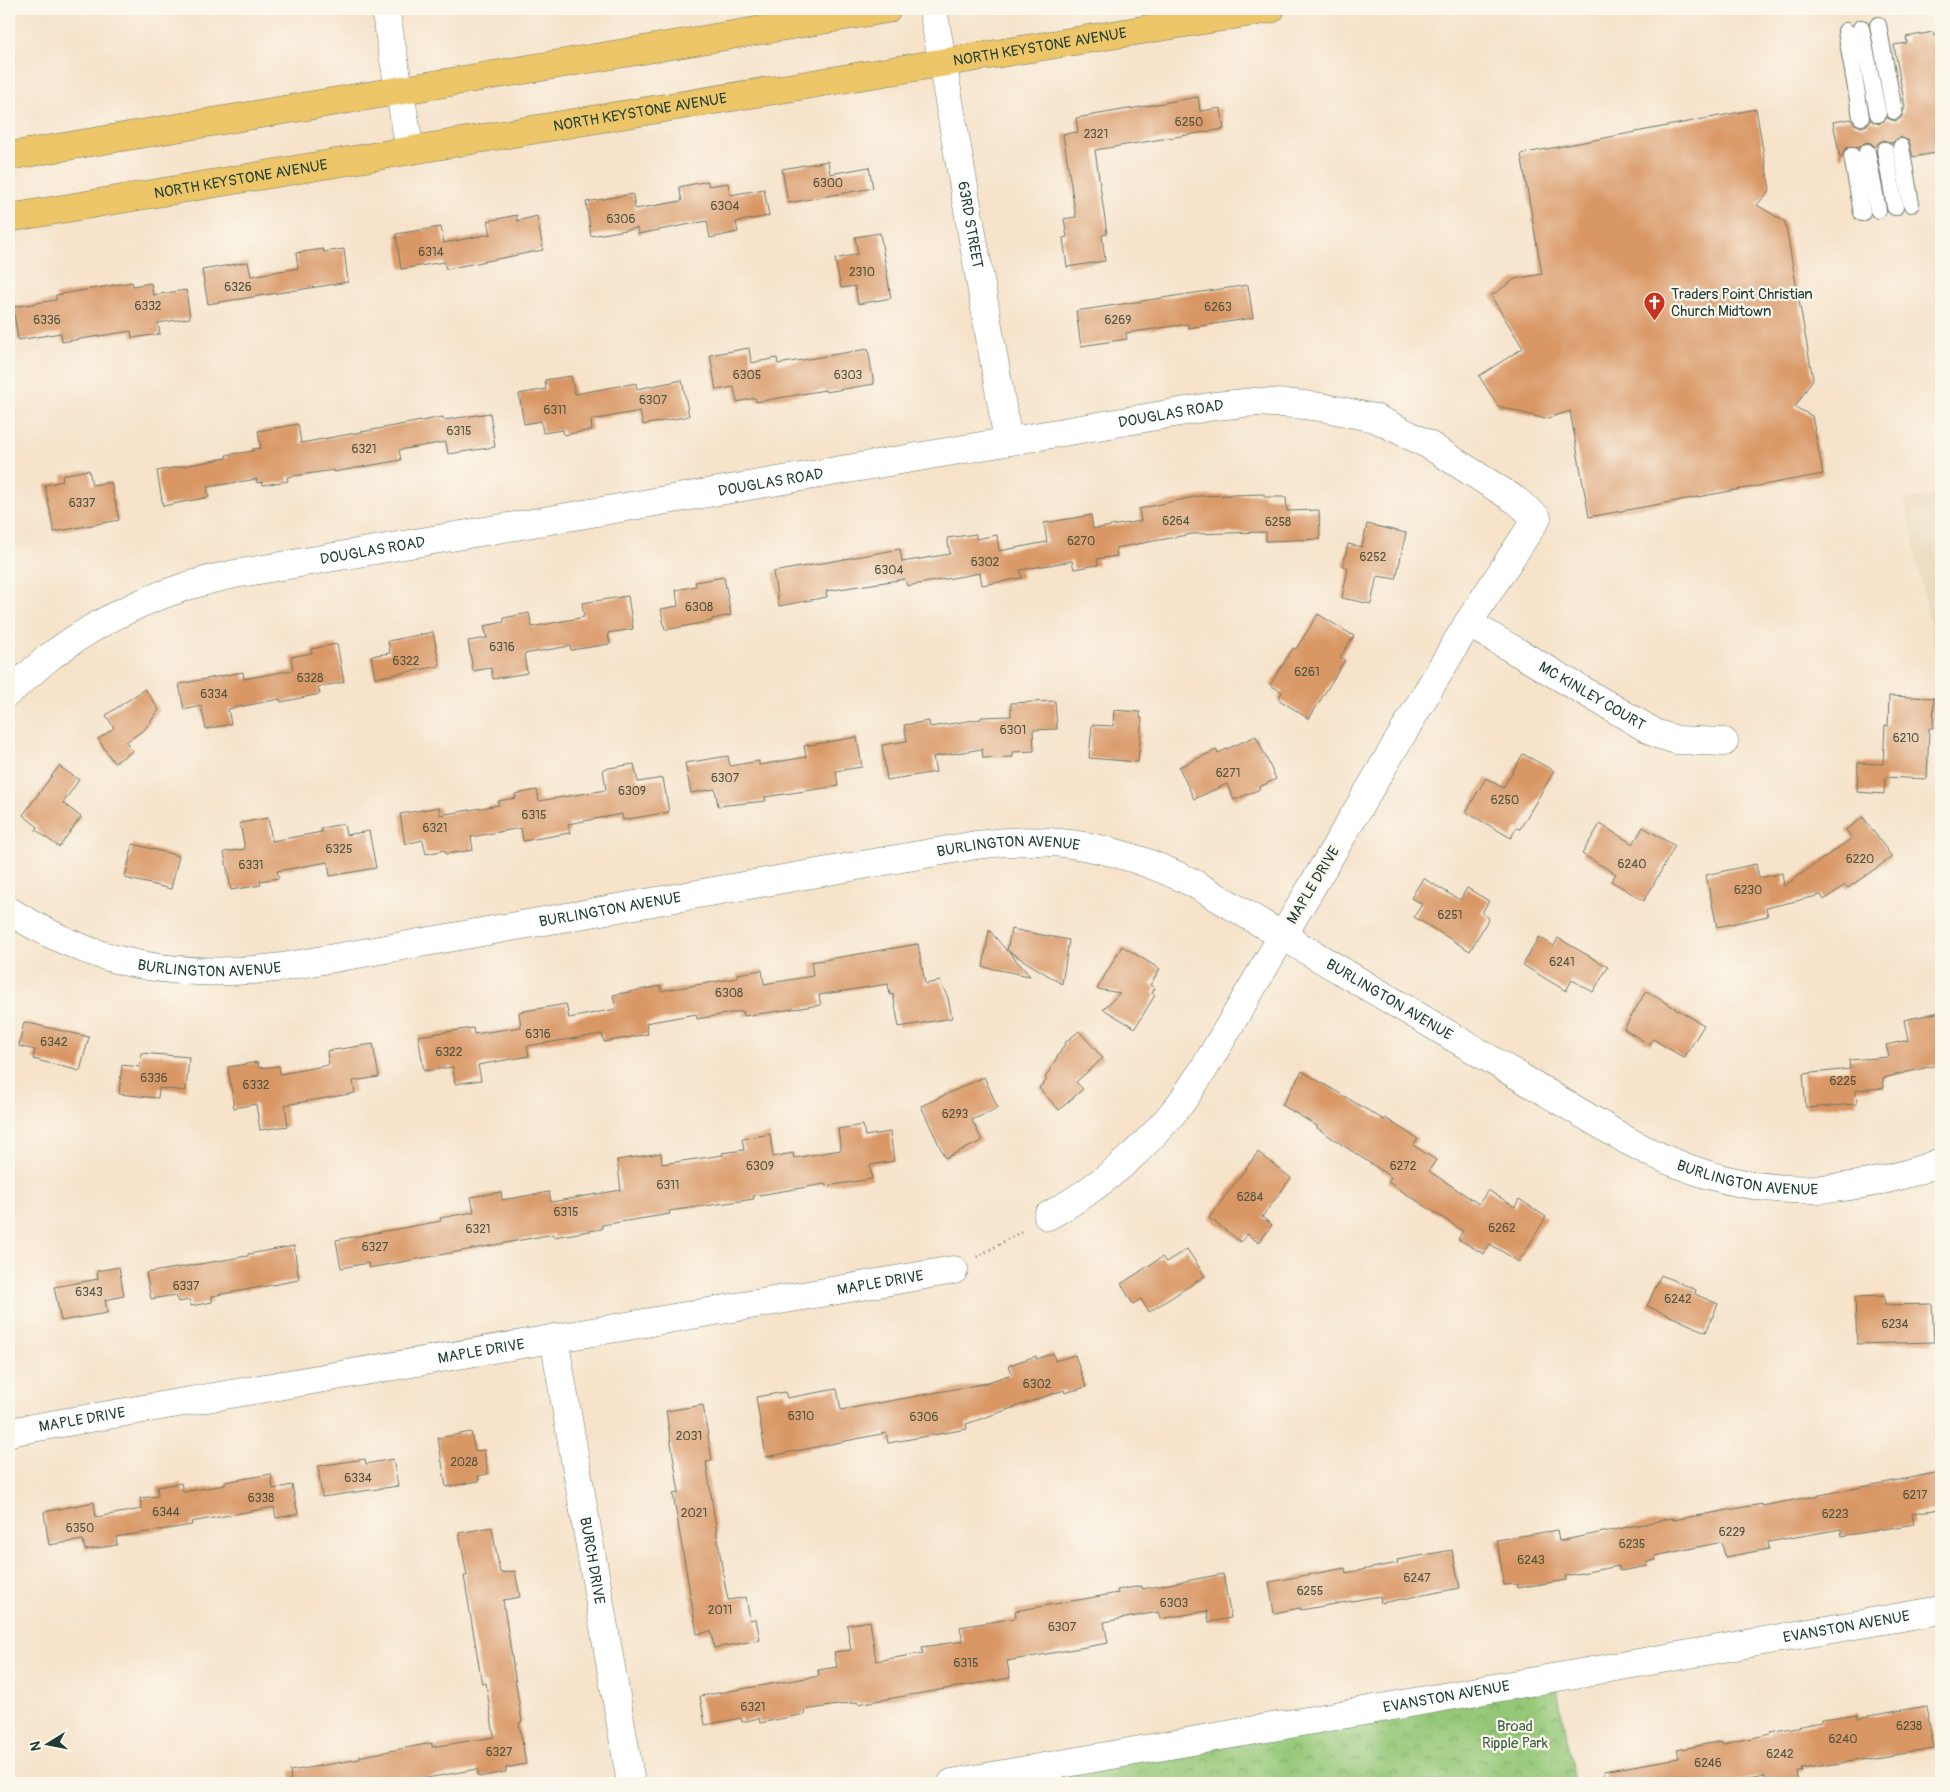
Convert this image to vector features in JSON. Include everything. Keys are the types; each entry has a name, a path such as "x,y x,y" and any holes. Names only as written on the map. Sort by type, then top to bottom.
{"main road":[{"path":"9,156 399,89 887,9"},
{"name":"NORTH KEYSTONE AVENUE","path":"9,218 410,150 1271,9"}],"street":[{"path":"385,9 410,150"},
{"name":"63RD STREET","path":"933,9 1008,441"},
{"name":"DOUGLAS ROAD","path":"9,692 73,640 108,620 163,595 220,577 1224,405 1268,402 1321,407 1375,418 1429,445 1517,501 1537,518"},
{"name":"MAPLE DRIVE","path":"1048,1216 1082,1196 1143,1146 1202,1072 1468,623 1537,518"},
{"name":"MC KINLEY COURT","path":"1468,623 1657,734 1677,740 1724,742"},
{"name":"BURLINGTON AVENUE","path":"9,911 71,944 122,961 189,971 228,972 256,970 976,845 1042,841 1095,847 1134,857 1195,884 1628,1141 1667,1161 1700,1174 1752,1186 1818,1190 1845,1188 1896,1178 1941,1162"},
{"name":"MAPLE DRIVE","path":"9,1432 954,1270"},
{"name":"BURCH DRIVE","path":"554,1338 631,1783"},
{"name":"EVANSTON AVENUE","path":"952,1783 1941,1610"}],"lane":[{"path":"1878,25 1894,111"},
{"path":"1861,117 1854,30 1878,114"},
{"path":"1901,147 1912,204"},
{"path":"1885,150 1895,207"},
{"path":"1860,154 1870,212"}],"path":[{"path":"954,1270 1048,1216"}],"shaded area":[{"path":"1941,494 1941,665 1938,666 1905,501"}],"green space":[{"name":"Broad Ripple Park","path":"1555,1678 1575,1783 950,1783"}],"building":[{"path":"1933,32 1934,36 1941,35 1941,152 1913,157 1909,141 1900,137 1892,143 1883,140 1875,147 1871,143 1866,142 1858,148 1850,146 1845,149 1840,158 1833,122 1851,119 1854,124 1862,127 1867,125 1870,120 1879,124 1887,118 1895,121 1901,118 1905,107 1894,45 1907,43 1906,37"},
{"path":"1198,97 1200,111 1221,108 1224,129 1095,150 1107,234 1102,235 1105,261 1067,267 1063,238 1067,237 1064,219 1076,217 1063,134 1078,132 1076,118"},
{"name":"Traders Point Christian Church Midtown","path":"1756,109 1770,190 1757,205 1785,222 1813,379 1795,407 1812,416 1823,474 1589,517 1570,411 1545,419 1498,406 1479,376 1523,348 1491,296 1515,279 1542,274 1521,154"},
{"path":"828,161 830,174 869,167 873,188 788,203 782,169"},
{"path":"708,181 708,186 728,183 730,195 764,189 769,216 736,222 738,232 710,238 707,221 638,234 637,228 591,236 586,202 633,194 635,209 682,201 679,187"},
{"path":"517,215 517,221 537,216 543,250 446,269 444,262 401,269 396,234 441,227 444,243 491,234 488,221"},
{"path":"880,233 891,298 858,304 855,286 841,288 835,259 858,254 855,237"},
{"path":"323,249 324,252 344,249 348,282 208,304 202,270 248,262 251,276 298,268 296,253"},
{"path":"132,282 133,286 151,283 153,295 186,290 190,318 158,323 160,334 132,338 131,331 62,342 61,333 18,340 13,307 56,300 56,295"},
{"path":"1248,285 1253,318 1188,328 1188,324 1126,333 1127,339 1081,346 1076,311"},
{"path":"749,348 751,363 777,358 778,364 868,349 874,384 756,402 755,398 737,402 734,387 716,390 710,355"},
{"path":"571,376 575,394 636,383 637,389 682,380 689,416 643,425 640,411 591,420 592,430 564,435 563,430 543,433 541,421 524,424 519,394 546,389 545,380"},
{"path":"490,413 495,447 448,454 446,442 399,450 401,460 334,472 334,470 287,477 288,481 263,485 262,482 257,483 257,479 207,487 209,497 163,506 157,471 227,458 226,455 261,448 258,431 298,424 301,443 443,417 444,420"},
{"path":"89,470 92,485 111,482 119,520 54,532 45,485 63,481 62,475"},
{"path":"1264,494 1264,497 1286,497 1287,511 1319,510 1320,539 1266,541 1266,532 1192,534 1116,548 1117,556 1097,559 1098,565 1074,569 1072,561 1020,570 1022,578 982,585 980,573 907,586 905,579 826,591 827,597 779,606 773,572 900,549 902,562 950,554 947,538 976,534 976,539 997,535 999,551 1047,542 1044,523 1091,515 1093,529 1141,521 1139,509 1199,496"},
{"path":"1367,524 1406,533 1396,579 1377,576 1371,604 1342,598 1348,568 1343,566 1348,544 1362,547"},
{"path":"724,577 731,615 712,619 712,621 665,630 661,609 678,606 676,590 696,586 695,582"},
{"path":"628,596 633,629 608,633 610,644 571,650 570,646 524,654 527,673 493,679 491,668 473,671 468,641 487,638 484,626 504,622 504,618 529,613 532,627 584,617 582,603"},
{"path":"1318,614 1354,636 1340,657 1345,660 1309,719 1278,699 1282,692 1270,685 1293,648 1296,649"},
{"path":"433,632 440,666 375,678 371,656 390,653 388,641"},
{"path":"337,644 344,682 318,687 320,694 281,702 280,699 228,709 231,724 206,729 201,706 184,710 179,684 243,672 244,679 293,670 291,657 312,653 311,649"},
{"path":"145,689 159,710 145,729 126,742 133,751 114,763 98,739 114,728 106,715"},
{"path":"1889,696 1934,698 1933,728 1929,728 1927,779 1885,777 1884,794 1857,792 1858,763 1883,764 1885,725 1888,726"},
{"path":"1055,701 1057,729 1033,730 1034,751 1013,752 1013,757 983,758 982,749 933,757 936,772 887,780 882,745 907,741 904,725 929,721 930,727 981,719 981,717 1011,716 1011,703"},
{"path":"1114,710 1140,712 1140,718 1142,718 1138,762 1089,758 1092,725 1113,726"},
{"path":"1256,736 1276,779 1259,787 1260,789 1234,800 1227,784 1194,799 1179,767 1216,750 1218,753"},
{"path":"857,737 862,767 836,771 838,786 765,797 766,801 718,806 715,789 691,793 685,763 728,756 730,766 759,761 759,765 806,757 804,746"},
{"path":"1523,754 1554,771 1520,829 1516,828 1511,838 1466,812 1486,778 1503,788"},
{"path":"634,764 638,782 663,778 669,812 623,820 622,814 568,824 570,833 523,841 521,828 471,837 473,850 446,854 445,850 426,854 423,840 405,844 400,814 439,807 440,815 499,805 498,801 516,798 515,794 537,790 539,801 606,790 603,769"},
{"path":"59,766 79,780 63,803 81,817 59,847 36,830 38,827 23,815"},
{"path":"1863,817 1892,857 1848,888 1845,885 1824,900 1821,895 1766,908 1768,916 1717,927 1706,875 1756,864 1759,878 1782,873 1784,886 1852,838 1846,830"},
{"path":"268,818 272,841 322,832 321,828 344,824 346,835 369,831 376,868 330,876 328,862 277,871 279,878 260,881 261,885 231,890 224,852 245,849 240,823"},
{"path":"1600,824 1633,844 1643,827 1675,846 1644,901 1611,881 1616,874 1582,854"},
{"path":"133,844 179,856 171,889 125,878"},
{"path":"1423,878 1460,900 1467,888 1489,901 1482,913 1489,918 1470,951 1414,917 1422,904 1411,898"},
{"path":"1011,929 1069,940 1062,984 1008,951 1030,976 983,967 989,930 1007,951"},
{"path":"1539,937 1554,946 1558,938 1608,967 1593,992 1572,980 1566,991 1523,965"},
{"path":"918,944 925,984 940,981 948,998 952,1018 899,1027 893,994 890,995 888,984 819,995 821,1005 744,1016 743,1011 697,1019 696,1014 646,1023 648,1034 604,1042 602,1034 527,1046 529,1056 478,1065 481,1080 455,1084 453,1067 424,1071 418,1036 473,1028 474,1034 521,1027 519,1012 566,1004 569,1018 616,1009 613,995 661,986 661,991 737,978 737,974 762,970 764,984 813,976 811,962"},
{"path":"1122,946 1160,969 1150,985 1155,988 1152,993 1155,995 1135,1028 1103,1009 1120,993 1097,989"},
{"path":"1646,991 1704,1025 1684,1058 1653,1039 1650,1045 1624,1029"},
{"path":"1941,1012 1941,1064 1883,1078 1884,1088 1856,1090 1857,1104 1806,1108 1803,1074 1850,1069 1849,1060 1889,1057 1886,1045 1908,1040 1904,1020"},
{"path":"24,1022 89,1037 80,1071 33,1059 35,1050 19,1046"},
{"path":"1079,1031 1103,1058 1076,1082 1083,1089 1059,1110 1039,1088 1047,1080 1045,1078 1066,1042"},
{"path":"373,1044 379,1077 353,1081 355,1093 285,1105 288,1126 260,1130 256,1104 234,1108 228,1067 258,1062 259,1068 279,1066 280,1074 329,1065 327,1051"},
{"path":"141,1053 189,1057 186,1091 159,1088 158,1098 119,1094 122,1065 140,1067"},
{"path":"1302,1071 1418,1139 1413,1145 1436,1160 1429,1171 1479,1204 1488,1190 1515,1207 1519,1199 1546,1217 1519,1262 1490,1244 1484,1254 1458,1239 1463,1231 1388,1182 1391,1177 1317,1128 1317,1126 1282,1105"},
{"path":"984,1077 998,1108 972,1120 982,1141 945,1158 921,1106"},
{"path":"863,1125 865,1136 890,1132 894,1161 870,1165 872,1179 826,1186 825,1184 753,1196 754,1199 669,1211 670,1214 602,1225 602,1229 554,1237 554,1234 369,1268 368,1263 341,1268 336,1240 441,1221 440,1218 474,1212 471,1197 501,1192 502,1200 549,1192 551,1202 621,1190 617,1160 661,1153 662,1164 723,1155 722,1153 744,1150 742,1139 770,1134 773,1157 793,1153 794,1158 841,1150 838,1129"},
{"path":"1258,1152 1291,1178 1262,1217 1272,1225 1259,1243 1247,1234 1241,1242 1209,1218"},
{"path":"294,1246 299,1280 212,1296 212,1302 191,1306 190,1300 178,1302 176,1295 151,1299 146,1273 248,1256 248,1254"},
{"path":"1187,1249 1205,1276 1149,1312 1141,1299 1133,1304 1121,1284 1162,1257 1166,1262"},
{"path":"119,1267 124,1296 105,1300 107,1313 61,1321 54,1287 98,1279 97,1271"},
{"path":"1661,1275 1696,1290 1695,1294 1718,1304 1706,1332 1647,1306"},
{"path":"1884,1296 1885,1305 1932,1304 1934,1342 1857,1344 1855,1297"},
{"path":"1053,1353 1055,1361 1075,1355 1086,1387 1065,1393 1064,1390 966,1424 967,1429 888,1443 886,1433 766,1457 756,1397 785,1392 787,1398 837,1389 841,1410 982,1384 1012,1374 1009,1365 1036,1356 1037,1359"},
{"path":"703,1405 712,1461 706,1462 728,1600 746,1597 750,1620 756,1619 760,1640 714,1648 711,1631 697,1634 673,1494 679,1493 666,1411"},
{"path":"471,1432 475,1451 484,1450 488,1474 478,1476 479,1481 446,1487 438,1438"},
{"path":"365,1459 366,1464 393,1459 398,1486 322,1497 318,1466"},
{"path":"1941,1472 1941,1509 1912,1513 1914,1524 1842,1536 1841,1529 1768,1542 1769,1549 1725,1557 1722,1542 1655,1556 1656,1560 1647,1562 1648,1566 1620,1571 1619,1566 1565,1576 1566,1580 1517,1588 1516,1584 1504,1585 1497,1540 1557,1530 1559,1541 1673,1518 1673,1520 1762,1504 1762,1506"},
{"path":"271,1474 273,1489 292,1485 298,1514 276,1518 274,1507 191,1522 192,1525 116,1537 117,1545 85,1550 83,1540 49,1545 44,1512 94,1502 96,1517 142,1509 140,1498 158,1496 157,1487 181,1483 183,1492 225,1485 225,1482"},
{"path":"492,1527 500,1573 515,1571 520,1597 503,1600 522,1722 519,1723 526,1764 506,1768 506,1772 479,1777 477,1769 399,1783 291,1783 290,1771 360,1759 360,1756 432,1743 432,1747 494,1737 486,1683 482,1684 464,1576 467,1576 459,1533"},
{"path":"1452,1550 1460,1588 1381,1603 1380,1596 1274,1613 1269,1582 1345,1568 1346,1573 1398,1563 1397,1560"},
{"path":"1223,1574 1231,1618 1209,1622 1207,1611 1160,1619 1158,1612 1104,1622 1108,1643 1007,1661 1010,1678 858,1704 858,1702 804,1710 805,1714 760,1723 759,1718 742,1722 741,1718 705,1725 700,1696 819,1676 818,1670 837,1667 834,1652 851,1650 847,1625 870,1621 876,1661 923,1653 922,1647 963,1641 960,1627 1016,1618 1015,1611 1118,1593 1117,1590 1142,1586 1142,1589"},
{"path":"1926,1706 1934,1749 1801,1769 1802,1772 1797,1772 1799,1783 1766,1783 1765,1776 1725,1783 1605,1783 1604,1771 1679,1758 1677,1750 1722,1741 1723,1744 1771,1734 1770,1732 1822,1722 1822,1719 1858,1714 1858,1718"}],"place":[{"name":"Traders Point Christian Church Midtown","path":"1655,322"}]}
